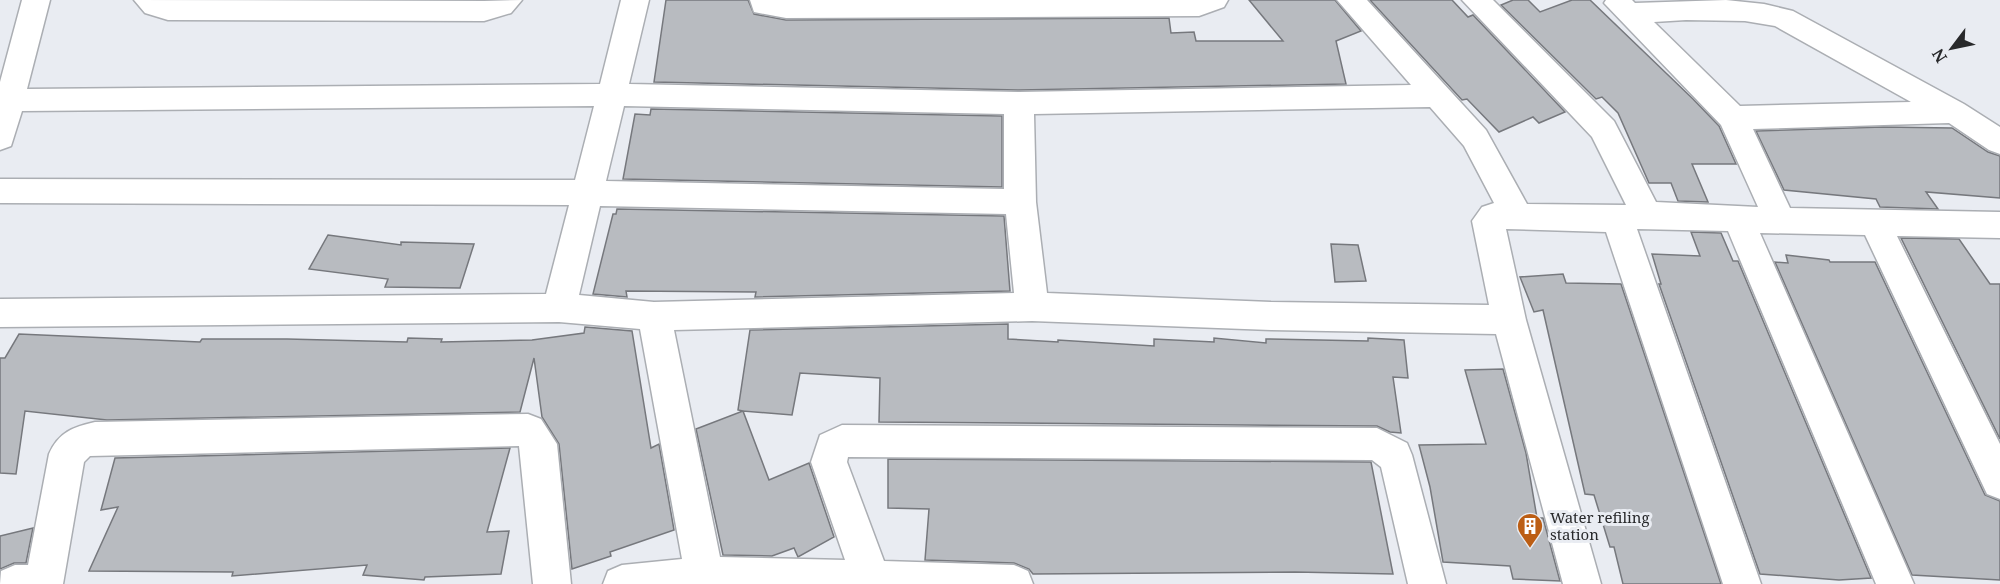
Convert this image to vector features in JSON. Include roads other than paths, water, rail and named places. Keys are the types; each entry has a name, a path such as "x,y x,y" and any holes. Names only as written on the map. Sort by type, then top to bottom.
{"street":[{"path":"0,138 36,0"},
{"path":"148,0 155,6 168,10 484,11 501,6 508,0"},
{"path":"559,308 635,0"},
{"path":"764,0 764,5 768,8 1199,6 1214,0"},
{"path":"1351,0 1475,138 1517,216"},
{"path":"1476,0 1603,129 1632,217 1742,584"},
{"path":"1621,7 1730,11 1767,14 1783,18 1954,112 2000,142"},
{"path":"1621,7 1734,118 1780,221"},
{"path":"10,100 611,95 1019,104 1439,96"},
{"path":"1019,104 1020,202 1032,307"},
{"path":"1734,118 1954,112"},
{"path":"0,191 589,193 1020,202"},
{"path":"1582,584 1509,320 1488,221 1493,216 1738,218 2000,226"},
{"path":"1738,218 1895,584"},
{"path":"1875,223 2000,482"},
{"path":"0,313 559,308 654,316 1032,307 1271,316 1509,320"},
{"path":"654,316 706,580"},
{"path":"41,584 67,454 79,442 95,438 528,430 540,444 552,584"},
{"path":"873,581 829,462 833,447 842,441 1377,444 1394,455 1399,467 1427,584"},
{"path":"622,584 706,580 1014,584"}],"place":[{"name":"Water refiling station","path":"1530,549"}]}
